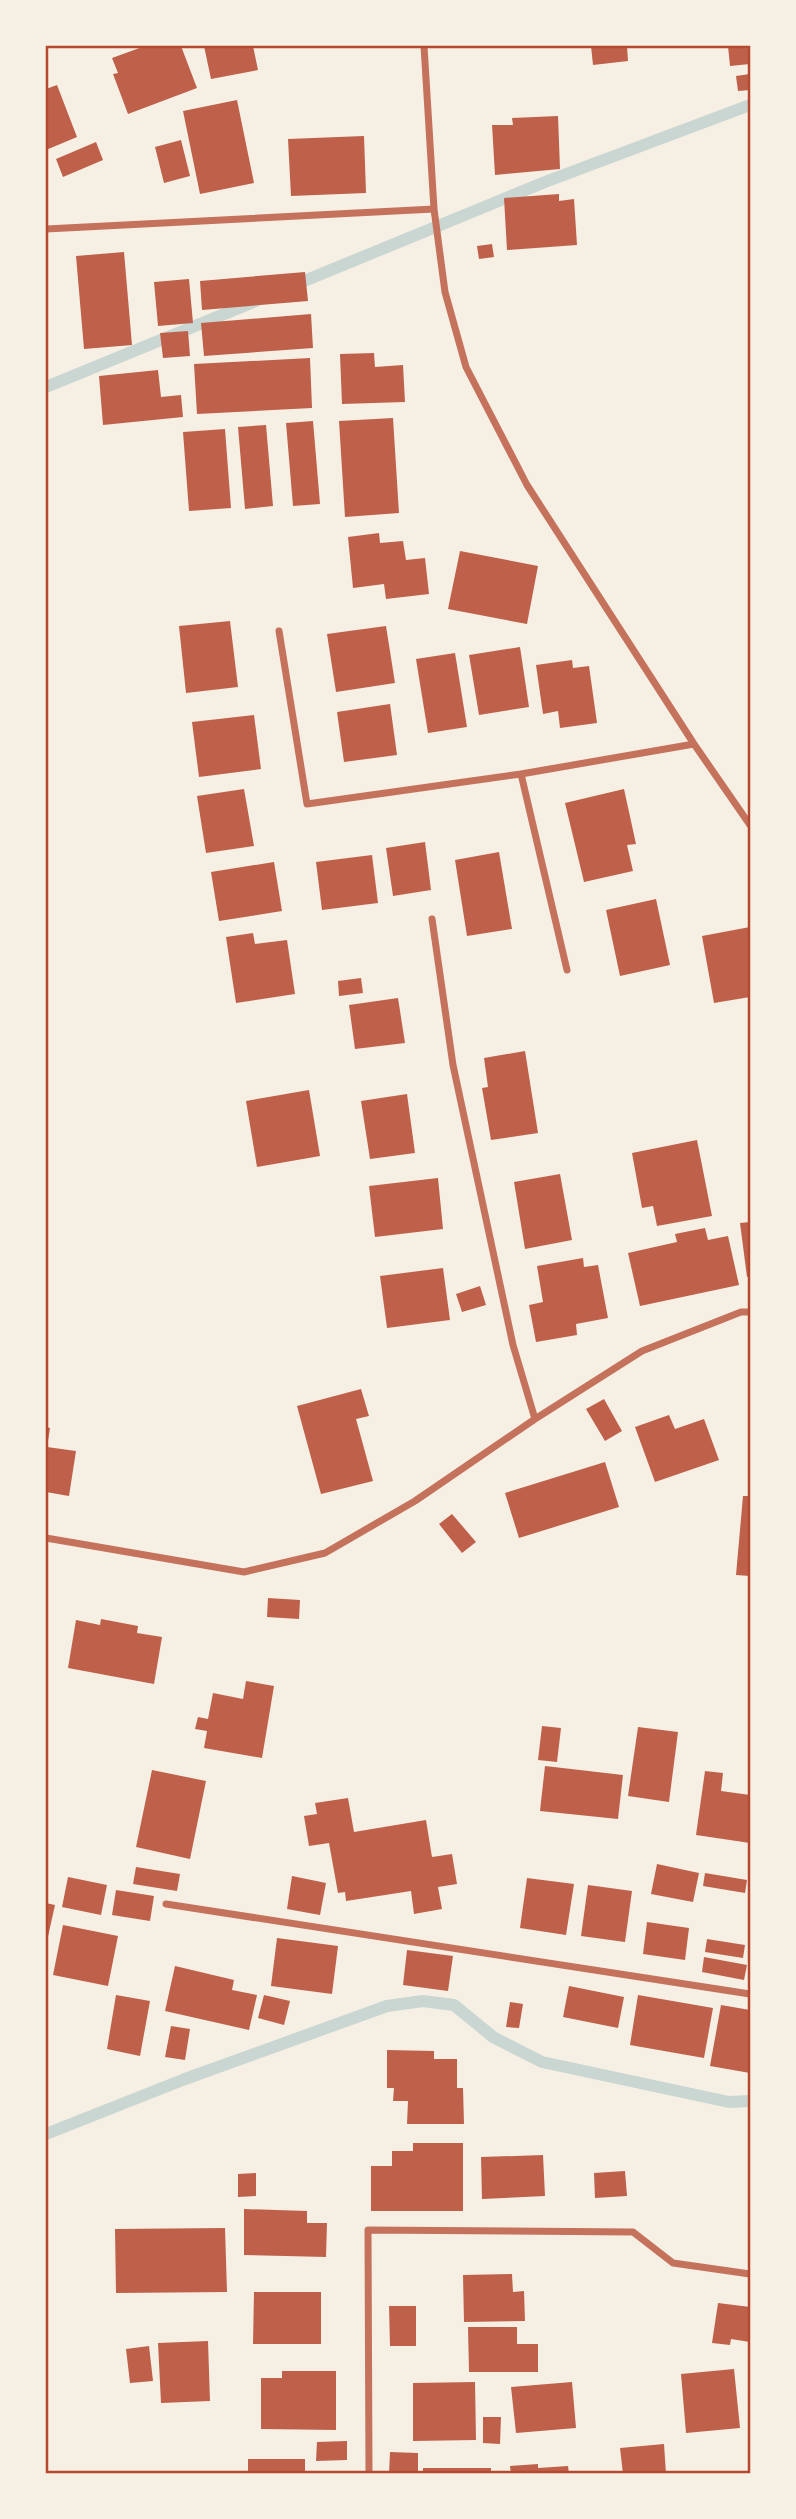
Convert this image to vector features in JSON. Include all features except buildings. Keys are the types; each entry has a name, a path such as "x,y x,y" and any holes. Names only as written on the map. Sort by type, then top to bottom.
{"street":[{"path":"424,46 434,209 445,292 466,368 527,485 694,744 751,825"},
{"path":"46,229 434,209"},
{"path":"279,631 307,804 521,774 694,744"},
{"path":"521,774 567,970"},
{"path":"432,919 453,1065 513,1345 535,1419"},
{"path":"46,1538 244,1572 325,1553 415,1501 535,1419 642,1351 741,1312 751,1312"},
{"path":"166,1904 751,1994"},
{"path":"369,2473 368,2230 633,2232 673,2263 751,2274"}],"waterway":[{"path":"292,286 545,182 750,105"},
{"path":"46,387 256,301"},
{"path":"46,2134 185,2079 387,2006 423,2001 454,2005 493,2037 542,2062 729,2102 750,2101"}]}
